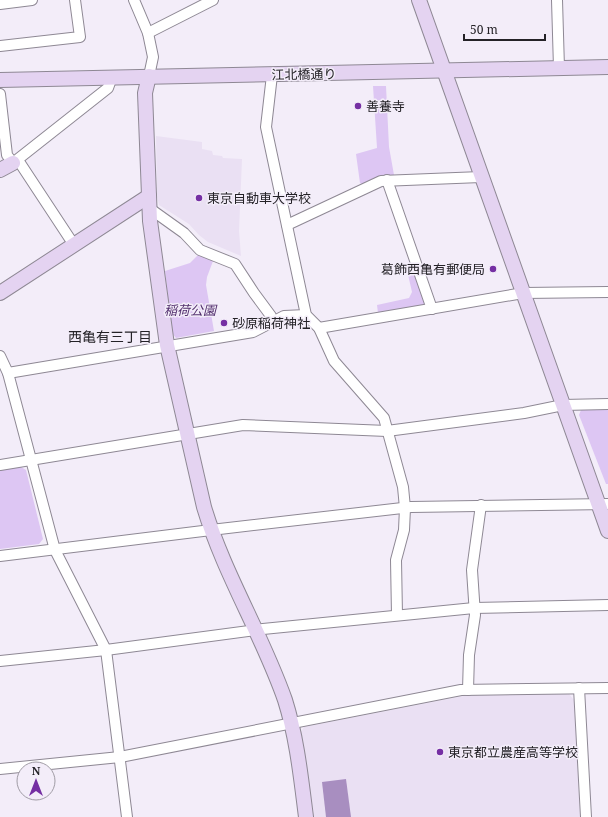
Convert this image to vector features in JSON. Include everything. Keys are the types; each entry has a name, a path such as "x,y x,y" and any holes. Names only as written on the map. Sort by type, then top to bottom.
{"street":[{"path":"0,4 32,0"},
{"path":"0,46 80,37 75,0"},
{"path":"134,0 148,33 153,57 145,93 149,202 154,252 167,345 204,507 211,530 220,554 285,700 292,723 306,817"},
{"path":"148,33 214,0"},
{"path":"419,0 563,405 603,504 608,532"},
{"path":"557,0 559,68"},
{"name":"江北橋通り","path":"0,80 149,76 445,72 608,67"},
{"path":"272,75 266,127 306,315 319,328 334,361 384,418 403,487 404,530 396,560 397,615"},
{"path":"0,170 15,162 108,88 112,77"},
{"path":"0,94 7,155 15,162 74,244"},
{"path":"287,225 381,181 482,177"},
{"path":"387,180 432,309"},
{"path":"0,293 74,244 149,202"},
{"path":"149,202 184,233 200,250 235,264 271,319"},
{"path":"319,328 524,293 608,292"},
{"path":"8,373 167,345 253,332 271,319 284,316 306,315"},
{"path":"0,356 8,373 55,550 106,650 127,817"},
{"path":"0,465 243,425 387,431 524,413 563,405 608,404"},
{"path":"0,556 411,507 603,504"},
{"path":"468,690 469,655 475,615 472,570 481,505"},
{"path":"0,661 106,650 397,615 474,608 608,605"},
{"path":"579,688 586,817"},
{"path":"0,769 120,757 468,690 608,688"}],"shaded area":[{"name":"東京自動車大学校","path":"156,136 202,142 202,149 212,151 213,155 222,156 223,158 242,159 239,231 241,256 208,242 189,224 159,205 157,196"},
{"name":"東京都立農産高等学校","path":"569,694 574,700 580,817 312,817 301,732 304,727 469,695"},
{"path":"346,779 351,817 326,817 322,782"}],"green space":[{"path":"373,86 386,86 389,147 394,175 379,176 362,184 360,183 356,154 377,148"},
{"name":"稲荷公園","path":"198,255 213,261 207,277 206,285 214,331 176,338 172,333 165,271 190,263"},
{"path":"412,264 426,303 425,306 378,313 377,305 409,298 412,292 406,266"},
{"path":"581,410 608,410 608,484 606,484 579,415"},
{"path":"21,467 26,470 43,539 39,544 0,549 0,470"}],"place":[{"name":"善養寺","path":"358,106"},
{"name":"東京自動車大学校","path":"199,198"},
{"name":"葛飾西亀有郵便局","path":"493,269"},
{"name":"砂原稲荷神社","path":"224,323"},
{"name":"東京都立農産高等学校","path":"440,752"}],"district":[{"name":"西亀有三丁目","path":"110,336"}]}
